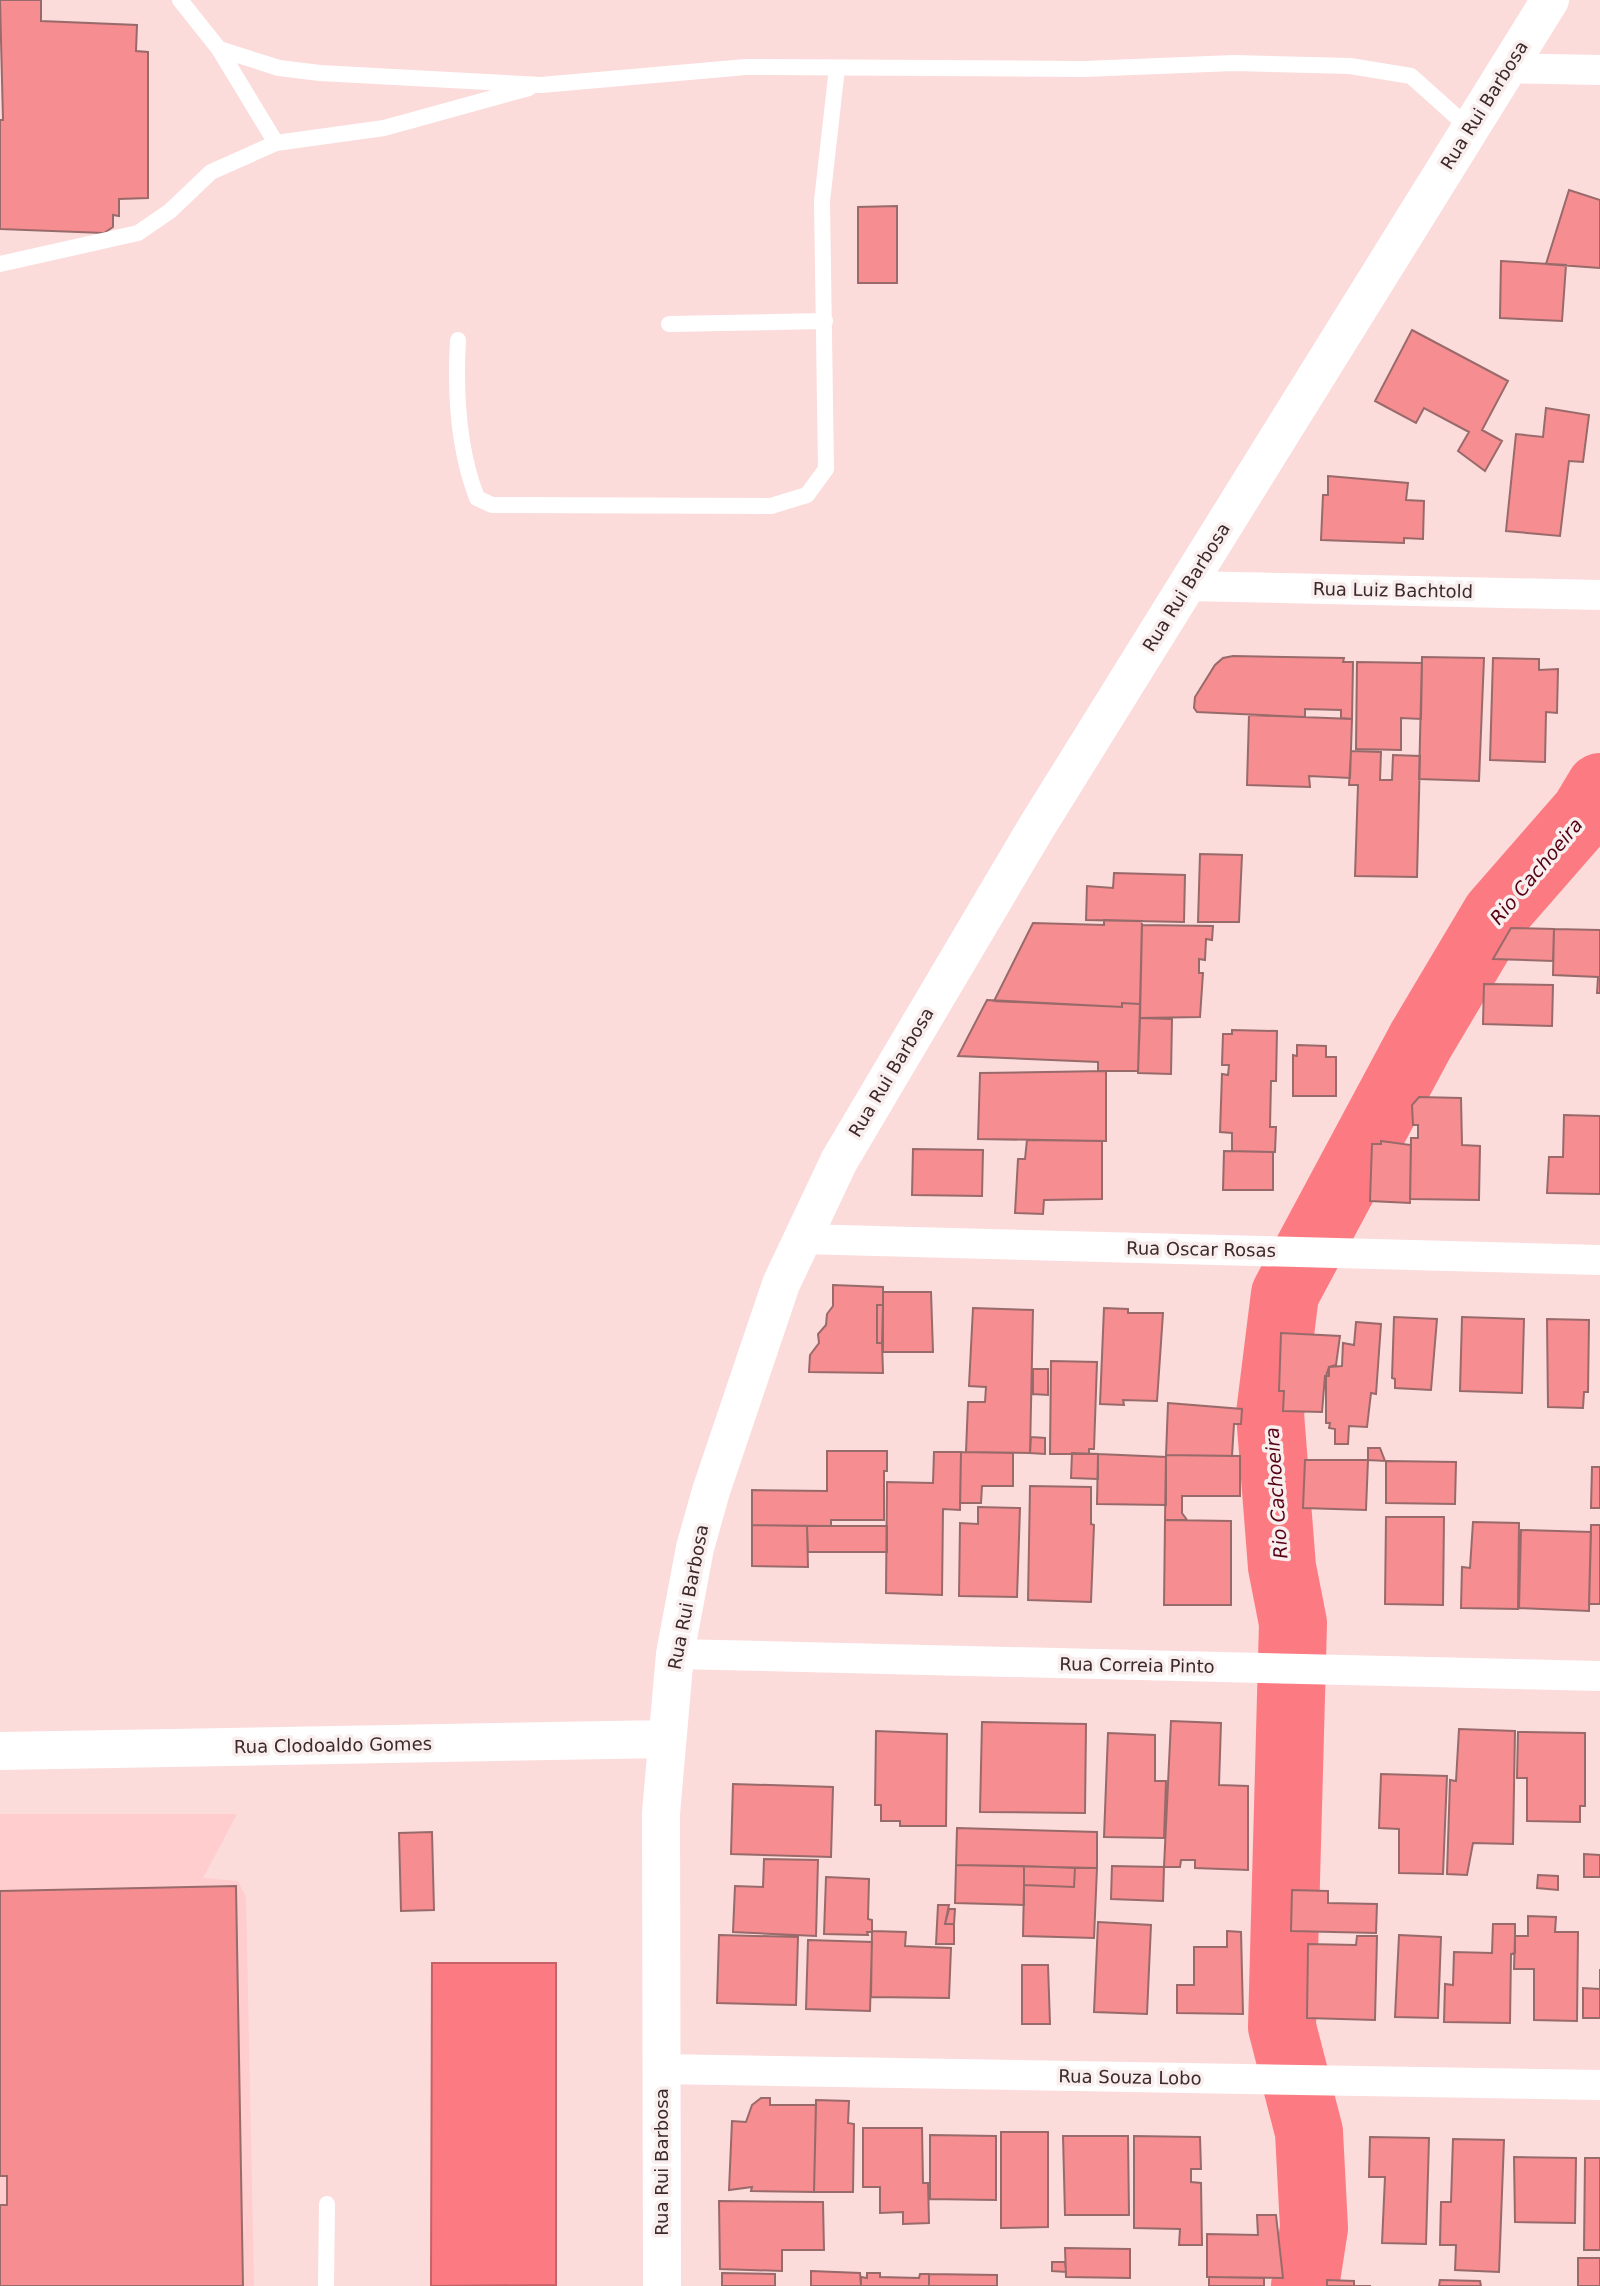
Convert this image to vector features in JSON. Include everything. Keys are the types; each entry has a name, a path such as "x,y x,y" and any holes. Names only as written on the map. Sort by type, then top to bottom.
{"main road":[{"name":"Rua Rui Barbosa","path":"662,2286 661,1814 666,1739 675,1654 693,1559 711,1491 757,1349 801,1239 839,1161 874,1100 1036,828 1550,0"},
{"name":"Rua Clodoaldo Gomes","path":"0,1751 666,1739"}],"street":[{"path":"1506,68 1600,70"},
{"name":"Rua Luiz Bachtold","path":"1186,586 1600,594"},
{"name":"Rua Oscar Rosas","path":"801,1239 1600,1260"},
{"name":"Rua Correia Pinto","path":"675,1654 1600,1676"},
{"name":"Rua Souza Lobo","path":"660,2069 1600,2085"}],"lane":[{"path":"180,0 219,49 276,143"},
{"path":"219,49 293,70 541,85 746,68 1084,69 1234,63 1350,66 1411,76 1469,128"},
{"path":"458,340 456,380 465,460 477,498 492,505 772,506 807,495 827,469 822,201 837,68"},
{"path":"0,264 138,233 170,211 211,172 276,143 384,128 541,85"},
{"path":"669,324 825,321"},
{"path":"326,2286 327,2204"}],"shaded area":[{"path":"0,1814 237,1814 203,1878 238,1881 246,1897 254,2286 0,2286"},
{"path":"432,1963 556,1963 556,2285 431,2286"}],"building":[{"path":"0,0 41,0 41,21 137,25 136,51 148,52 148,198 119,199 119,216 113,215 113,227 104,233 0,229 0,120 3,120"},
{"path":"1569,190 1600,200 1600,268 1546,264"},
{"path":"897,206 897,283 858,283 858,207"},
{"path":"1501,261 1566,265 1562,321 1500,318"},
{"path":"1412,330 1508,381 1482,430 1502,441 1485,471 1458,451 1469,432 1424,408 1416,423 1375,401"},
{"path":"1546,408 1589,415 1583,462 1569,461 1560,536 1506,531 1516,434 1543,437"},
{"path":"1328,476 1408,483 1406,500 1424,501 1423,539 1404,538 1404,543 1321,540 1323,495 1328,495"},
{"path":"1422,657 1484,658 1479,781 1419,779"},
{"path":"1223,658 1344,658 1343,662 1353,662 1352,719 1341,718 1341,710 1305,709 1305,717 1197,712 1194,708 1195,697 1215,665"},
{"path":"1493,658 1539,659 1539,670 1558,669 1557,713 1546,712 1545,762 1490,760"},
{"path":"1357,662 1422,663 1421,719 1401,718 1401,750 1356,749"},
{"path":"1249,715 1352,719 1350,778 1309,776 1310,787 1247,785"},
{"path":"1351,751 1381,752 1380,780 1392,780 1393,755 1420,756 1417,877 1355,876 1358,785 1349,785"},
{"path":"1200,854 1242,855 1239,922 1198,922"},
{"path":"1114,873 1185,875 1184,922 1086,920 1087,886 1113,888"},
{"path":"1104,920 1142,921 1140,1004 1122,1003 1122,1007 994,1001 1033,923 1104,925"},
{"path":"1142,925 1213,926 1212,940 1206,939 1205,960 1199,959 1199,973 1203,973 1200,1017 1140,1018"},
{"path":"1511,928 1554,929 1553,961 1493,959"},
{"path":"1554,929 1600,930 1600,993 1597,993 1598,977 1553,975"},
{"path":"1484,984 1553,985 1552,1026 1483,1024"},
{"path":"987,1000 1122,1007 1122,1003 1140,1004 1138,1071 1098,1071 1098,1062 958,1056"},
{"path":"1140,1018 1172,1019 1171,1074 1138,1073"},
{"path":"1232,1030 1277,1031 1276,1081 1271,1081 1270,1127 1276,1127 1275,1152 1232,1151 1232,1133 1220,1132 1222,1074 1228,1075 1229,1065 1222,1065 1223,1034 1232,1034"},
{"path":"1297,1045 1326,1046 1326,1057 1336,1057 1336,1096 1293,1096 1293,1055 1297,1056"},
{"path":"1106,1071 1106,1141 978,1139 980,1073"},
{"path":"1419,1097 1461,1098 1462,1145 1480,1146 1479,1200 1410,1199 1411,1138 1418,1138 1418,1125 1413,1125 1412,1105"},
{"path":"1564,1115 1600,1116 1600,1194 1547,1193 1549,1157 1563,1157"},
{"path":"1027,1140 1102,1141 1102,1199 1044,1200 1043,1214 1015,1213 1018,1159 1025,1159"},
{"path":"1381,1141 1411,1145 1410,1203 1370,1201 1372,1144 1381,1144"},
{"path":"913,1149 983,1150 982,1196 912,1195"},
{"path":"1224,1151 1273,1152 1273,1190 1223,1190"},
{"path":"833,1285 883,1287 883,1305 877,1305 877,1343 882,1343 883,1373 809,1372 810,1355 819,1343 818,1334 826,1325 827,1314 833,1306"},
{"path":"883,1292 931,1292 933,1352 883,1352"},
{"path":"877,1305 883,1305 882,1343 877,1343"},
{"path":"973,1308 1033,1310 1030,1453 966,1452 968,1402 985,1402 986,1387 969,1386"},
{"path":"1104,1308 1128,1309 1128,1313 1163,1313 1157,1401 1123,1400 1124,1405 1100,1404"},
{"path":"1394,1317 1437,1319 1431,1390 1395,1388 1395,1379 1392,1378"},
{"path":"1462,1317 1524,1319 1522,1393 1460,1391"},
{"path":"1547,1319 1589,1320 1588,1392 1584,1392 1583,1408 1548,1407"},
{"path":"1356,1322 1381,1324 1376,1394 1371,1393 1367,1427 1349,1426 1348,1444 1335,1444 1335,1429 1329,1428 1330,1423 1326,1423 1326,1376 1329,1367 1342,1366 1343,1343 1354,1345"},
{"path":"1281,1333 1340,1336 1336,1365 1329,1367 1329,1376 1325,1376 1322,1412 1283,1411 1284,1391 1279,1391"},
{"path":"1051,1361 1097,1362 1094,1449 1089,1449 1089,1454 1050,1454"},
{"path":"1033,1369 1048,1369 1048,1395 1033,1394"},
{"path":"1168,1403 1242,1409 1241,1424 1234,1424 1232,1456 1166,1455"},
{"path":"1031,1437 1045,1438 1045,1454 1030,1453"},
{"path":"1368,1448 1380,1448 1385,1461 1368,1460"},
{"path":"827,1451 887,1451 887,1471 884,1471 884,1520 831,1520 831,1526 752,1525 752,1490 827,1491"},
{"path":"934,1452 961,1452 960,1510 943,1509 942,1595 886,1593 887,1482 933,1483"},
{"path":"961,1452 1013,1453 1013,1486 982,1486 981,1503 960,1503"},
{"path":"1072,1453 1098,1454 1098,1479 1071,1478"},
{"path":"1098,1454 1166,1457 1166,1505 1097,1504"},
{"path":"1166,1455 1240,1456 1240,1496 1182,1496 1182,1513 1187,1520 1165,1520"},
{"path":"1305,1460 1368,1460 1366,1510 1303,1508"},
{"path":"1386,1461 1456,1462 1455,1504 1386,1503"},
{"path":"1592,1467 1600,1467 1600,1508 1591,1508"},
{"path":"1030,1486 1091,1487 1091,1524 1094,1525 1091,1602 1028,1600"},
{"path":"978,1507 1020,1508 1017,1597 959,1596 960,1523 978,1524"},
{"path":"1386,1517 1444,1517 1443,1605 1385,1604"},
{"path":"1165,1520 1231,1521 1231,1605 1164,1605"},
{"path":"1473,1522 1519,1523 1518,1609 1461,1608 1462,1567 1470,1568"},
{"path":"752,1525 807,1526 808,1567 752,1566"},
{"path":"1591,1525 1600,1525 1600,1604 1589,1604"},
{"path":"807,1526 887,1526 887,1552 808,1552"},
{"path":"1521,1530 1591,1532 1589,1611 1519,1608"},
{"path":"1171,1721 1221,1723 1219,1785 1248,1786 1248,1870 1195,1868 1195,1860 1181,1860 1180,1867 1164,1867"},
{"path":"982,1722 1086,1724 1085,1813 980,1812"},
{"path":"1459,1729 1515,1731 1513,1844 1473,1843 1467,1875 1447,1874 1450,1780 1456,1781"},
{"path":"876,1731 947,1734 946,1826 900,1826 900,1821 881,1821 881,1805 875,1805"},
{"path":"1518,1732 1585,1733 1585,1806 1580,1806 1580,1822 1527,1821 1527,1778 1517,1778"},
{"path":"1108,1733 1155,1735 1155,1781 1166,1781 1164,1838 1104,1837"},
{"path":"1381,1774 1447,1776 1443,1874 1399,1873 1399,1829 1379,1828"},
{"path":"733,1784 833,1787 831,1857 731,1854"},
{"path":"957,1828 1097,1832 1097,1868 956,1865"},
{"path":"432,1832 434,1910 401,1911 399,1833"},
{"path":"1584,1854 1600,1855 1600,1877 1584,1877"},
{"path":"764,1859 818,1860 816,1936 733,1932 735,1886 763,1887"},
{"path":"956,1865 1024,1866 1024,1905 955,1903"},
{"path":"1024,1866 1075,1868 1074,1887 1024,1885"},
{"path":"1112,1866 1164,1867 1163,1901 1111,1899"},
{"path":"1075,1868 1097,1868 1094,1938 1023,1936 1024,1885 1074,1887"},
{"path":"1538,1875 1558,1876 1558,1890 1537,1888"},
{"path":"826,1877 869,1879 868,1919 872,1920 872,1932 867,1932 868,1935 824,1934"},
{"path":"236,1886 243,2286 0,2286 0,2205 7,2205 7,2176 0,2176 0,1891"},
{"path":"1292,1890 1328,1891 1328,1903 1377,1904 1376,1933 1291,1931"},
{"path":"938,1905 949,1905 945,1924 954,1924 954,1944 936,1944"},
{"path":"949,1909 955,1909 954,1924 945,1924"},
{"path":"1528,1916 1556,1917 1555,1932 1578,1932 1577,2021 1534,2020 1534,1969 1514,1969 1515,1936 1528,1936"},
{"path":"1098,1922 1151,1925 1147,2014 1094,2012"},
{"path":"1493,1924 1515,1924 1515,1953 1511,1954 1510,2023 1444,2022 1445,1984 1453,1985 1454,1952 1492,1953"},
{"path":"872,1931 906,1932 905,1946 951,1948 949,1998 871,1997"},
{"path":"1227,1931 1241,1932 1243,2014 1177,2013 1177,1985 1194,1985 1194,1947 1227,1947"},
{"path":"719,1935 798,1937 796,2005 717,2003"},
{"path":"1399,1935 1441,1937 1438,2018 1395,2017"},
{"path":"1357,1936 1377,1936 1375,2020 1307,2018 1308,1944 1356,1945"},
{"path":"808,1940 872,1942 870,2011 806,2009"},
{"path":"1022,1965 1048,1965 1050,2024 1022,2024"},
{"path":"1583,1988 1600,1989 1600,2018 1583,2018"},
{"path":"761,2098 770,2098 770,2105 816,2105 814,2192 751,2191 752,2187 729,2190 732,2121 746,2122 752,2105"},
{"path":"816,2100 849,2101 848,2123 854,2124 853,2192 814,2192"},
{"path":"863,2128 922,2128 923,2183 928,2183 929,2223 903,2224 903,2212 880,2213 880,2187 863,2187"},
{"path":"1001,2132 1048,2132 1048,2227 1001,2228"},
{"path":"930,2135 996,2136 996,2200 930,2199"},
{"path":"1063,2136 1128,2136 1129,2215 1065,2215"},
{"path":"1134,2136 1200,2137 1201,2169 1191,2169 1191,2182 1201,2183 1202,2245 1179,2245 1180,2229 1134,2228"},
{"path":"1370,2137 1429,2138 1426,2244 1382,2243 1385,2177 1369,2177"},
{"path":"1453,2139 1504,2140 1499,2272 1455,2270 1456,2245 1440,2245 1441,2202 1451,2202"},
{"path":"1514,2157 1576,2158 1575,2223 1515,2222"},
{"path":"1585,2158 1600,2158 1600,2250 1584,2250"},
{"path":"719,2201 823,2202 824,2250 782,2250 782,2271 720,2269"},
{"path":"1257,2215 1276,2215 1283,2278 1207,2277 1207,2234 1258,2235"},
{"path":"1065,2248 1130,2249 1130,2278 1066,2277"},
{"path":"1578,2258 1600,2258 1600,2286 1578,2286"},
{"path":"1052,2262 1065,2262 1066,2272 1052,2271"},
{"path":"811,2271 860,2273 861,2286 811,2286"},
{"path":"722,2273 775,2274 775,2286 722,2286"},
{"path":"867,2273 880,2273 880,2277 919,2278 920,2274 929,2274 929,2286 861,2286 861,2277 867,2278"},
{"path":"929,2274 997,2275 997,2286 929,2286"},
{"path":"1209,2277 1264,2278 1264,2286 1209,2286"},
{"path":"1327,2280 1354,2281 1354,2286 1327,2286"},
{"path":"1440,2280 1480,2281 1481,2286 1439,2286"}],"waterway":[{"name":"Rio Cachoeira","path":"1305,2286 1314,2228 1309,2132 1282,2027 1293,1623 1282,1567 1270,1414 1285,1294 1421,1040 1496,914 1585,812 1600,787"}]}
